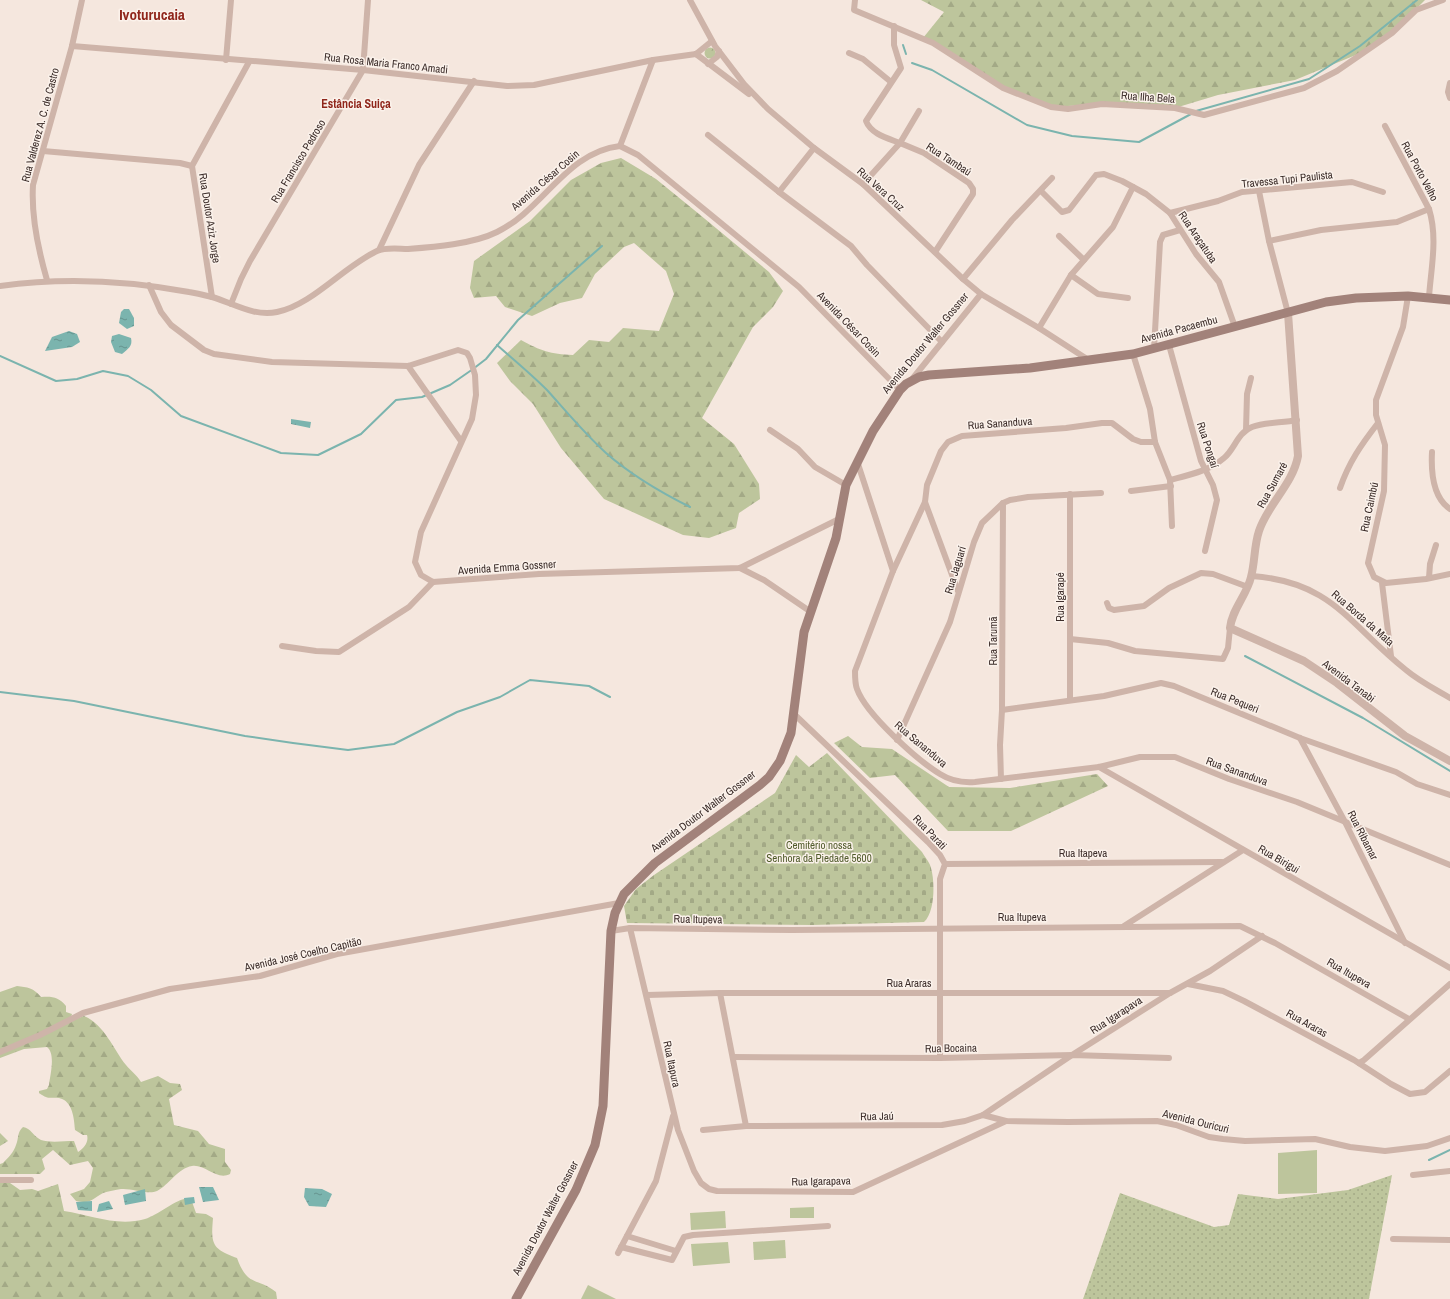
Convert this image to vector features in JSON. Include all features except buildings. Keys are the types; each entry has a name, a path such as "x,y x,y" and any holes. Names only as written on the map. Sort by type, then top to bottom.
{"main road":[{"name":"Avenida Pacaembu","path":"911,380 929,375 1030,368 1133,354 1326,302 1356,298 1408,296 1450,300"},
{"name":"Avenida Doutor Walter Gossner","path":"516,1299 576,1190 595,1145 603,1106 611,931 619,903 629,888 655,863 769,777 780,761 792,733 804,632 836,538 838,519 846,485 857,460 873,431 900,390 911,380"}],"street":[{"name":"Rua Valderez A. C. de Castro","path":"47,280 35,230 32,202 33,185 72,46 82,0"},
{"path":"226,60 231,0"},
{"name":"Rua Francisco Pedroso","path":"231,304 250,261 363,70 368,0"},
{"name":"Rua Ilha Bela","path":"855,0 854,10 933,43 1003,88 1051,107 1068,109 1102,104 1175,108 1204,115 1304,88 1337,71 1392,33 1416,10 1443,0"},
{"name":"Rua Vera Cruz","path":"692,1 712,41 757,99 814,148 863,184 963,279 981,294 1039,328 1087,360"},
{"path":"894,26 894,45 901,68 866,121 868,127 875,133 900,143"},
{"path":"712,41 696,54 757,99"},
{"name":"Rua Rosa Maria Franco Amadi","path":"72,46 249,62 363,70 398,75 474,81 507,86 534,85 653,60 696,54"},
{"path":"708,64 717,57 719,51"},
{"path":"849,53 863,59 891,82"},
{"path":"620,146 653,60"},
{"name":"Rua Doutor Aziz Jorge","path":"212,297 192,166 249,62"},
{"path":"379,250 419,165 474,81"},
{"path":"1450,82 1448,92 1450,98"},
{"path":"863,184 900,143 919,111"},
{"name":"Rua Porto Velho","path":"1385,126 1429,209 1434,228 1429,297"},
{"path":"708,135 779,192 851,246 867,265 942,342"},
{"name":"Rua Tambaú","path":"900,143 924,153 969,183 973,189 972,194 935,252"},
{"name":"Avenida César Cosin","path":"149,285 212,297 261,313 275,312 291,308 303,302 348,268 379,250 409,249 472,240 498,232 527,211 570,169 583,159 595,152 620,146 638,155 793,282 900,390"},
{"path":"779,192 814,148"},
{"path":"43,151 180,163 192,166"},
{"name":"Rua Araçatuba","path":"1041,191 1062,212 1069,210 1096,175 1104,174 1112,176 1146,194 1170,214 1196,254 1219,282 1235,327"},
{"path":"963,279 1012,220 1052,178"},
{"name":"Travessa Tupi Paulista","path":"1170,214 1218,201 1242,192 1352,182 1383,192"},
{"path":"1039,328 1071,274 1113,227 1133,187"},
{"path":"1259,191 1269,241 1288,313"},
{"path":"1269,241 1314,231 1397,222 1429,209"},
{"path":"1154,349 1160,242 1163,235 1180,230"},
{"path":"1059,236 1084,260"},
{"path":"1071,274 1098,294 1128,298"},
{"path":"0,286 47,280 77,279 149,285 161,312 171,325 198,347 214,354 272,362 408,366 458,350 467,353 475,375 476,395 472,419 421,532 415,562 421,575 433,582 409,607 339,652 316,651 282,646"},
{"name":"Avenida Doutor Walter Gossner","path":"911,380 981,294"},
{"name":"Rua Caimbú","path":"1382,583 1371,573 1368,563 1384,492 1385,445 1375,408 1376,400 1403,327 1408,296"},
{"name":"Rua Sumaré","path":"1070,639 1108,643 1135,651 1223,659 1228,648 1232,617 1248,587 1252,576 1259,531 1296,468 1298,456 1297,420 1288,313"},
{"name":"Rua Pongaí","path":"1168,345 1205,470 1213,485 1217,500 1205,551"},
{"path":"1133,354 1150,409 1155,442 1171,483 1172,526"},
{"path":"408,366 461,441"},
{"path":"1246,430 1247,394 1250,378"},
{"path":"1131,491 1171,483 1205,470 1224,458 1246,430 1258,425 1297,420"},
{"name":"Rua Sananduva","path":"1155,442 1141,442 1133,439 1112,423 962,436 948,442 941,451 927,485 925,502 893,571 855,671 856,688 863,701 897,740 940,774 960,783 1001,780 1099,767 1140,757 1175,757 1229,779 1297,802 1450,865"},
{"path":"1340,488 1347,467 1354,455 1378,423"},
{"path":"770,430 798,449 815,467 846,485"},
{"path":"1432,452 1433,477 1438,495 1445,506 1450,509"},
{"path":"857,460 893,571"},
{"path":"1004,502 1028,497 1101,493"},
{"name":"Rua Igarapé","path":"1070,494 1070,700"},
{"path":"925,502 958,591"},
{"name":"Rua Jaguarí","path":"897,740 950,622 958,591 974,542 982,523 1004,502"},
{"name":"Rua Tarumã","path":"1001,780 1000,744 1002,710 1004,502"},
{"name":"Avenida Emma Gossner","path":"433,582 540,574 740,568 838,519"},
{"path":"1429,578 1430,564 1436,545"},
{"name":"Avenida Emma Gossner","path":"740,568 764,580 810,612"},
{"path":"1107,603 1109,608 1114,610 1144,606 1169,588 1201,573 1213,574 1248,587"},
{"path":"1391,656 1382,583 1393,583 1450,574"},
{"name":"Rua Borda da Mata","path":"1252,576 1284,580 1304,586 1324,596 1349,616 1407,671 1450,698"},
{"name":"Avenida Tanabi","path":"1230,628 1304,661 1337,683 1405,736 1450,761"},
{"name":"Rua Pequeri","path":"1002,710 1104,696 1161,683 1174,686 1300,738 1396,772 1417,784 1450,795"},
{"name":"Rua Parati","path":"794,714 928,842 940,855 945,864 940,879 940,1058"},
{"name":"Rua Ribamar","path":"1300,738 1345,822 1405,943"},
{"name":"Rua Birigui","path":"1099,767 1450,968"},
{"path":"1124,926 1242,850"},
{"name":"Rua Itapeva","path":"945,864 1222,862"},
{"name":"Avenida José Coelho Capitão","path":"0,1052 40,1035 83,1013 170,989 260,976 337,954 619,903"},
{"name":"Rua Itupeva","path":"611,931 630,928 792,930 1240,926 1262,936 1409,1019"},
{"name":"Rua Itapura","path":"630,928 647,995 673,1114 694,1171 702,1183 709,1189 717,1191"},
{"name":"Rua Igarapava","path":"983,1115 1072,1055 1170,993 1210,971 1262,936"},
{"name":"Rua Araras","path":"1188,984 1223,991 1244,1001 1359,1063 1390,1084 1410,1094 1425,1092 1450,1071"},
{"path":"1359,1063 1450,984"},
{"path":"720,993 746,1126"},
{"name":"Rua Araras","path":"647,995 720,993 1170,993"},
{"name":"Rua Bocaina","path":"733,1057 940,1058 1072,1055 1169,1058"},
{"path":"673,1114 656,1181 628,1236 619,1250 672,1260 684,1237 693,1235 828,1226"},
{"path":"983,1115 1006,1121"},
{"name":"Rua Jaú","path":"704,1130 746,1126 942,1125 965,1121 983,1115"},
{"name":"Rua Igarapava","path":"717,1191 853,1192 1006,1121"},
{"name":"Avenida Ouricuri","path":"1006,1121 1156,1121 1176,1125 1209,1137 1238,1141 1315,1138 1350,1147 1386,1151 1427,1146 1450,1138"},
{"path":"1413,1175 1450,1171"},
{"path":"0,1180 31,1180"},
{"path":"628,1236 676,1252"},
{"path":"1393,1239 1450,1240"}],"green space":[{"path":"921,0 1425,0 1405,20 1368,50 1295,80 1218,95 1175,108 1102,104 1051,107 1003,88 923,38 944,12"},
{"path":"708,48 712,48 714,49 714,57 708,58 705,55 705,51"},
{"path":"621,158 656,179 699,214 769,272 783,291 773,307 753,327 702,418 734,444 759,484 760,499 739,513 736,528 709,538 683,535 604,499 561,448 533,404 510,381 497,363 521,340 546,351 558,354 573,355 589,340 609,342 623,328 659,331 674,294 666,271 634,243 624,247 595,274 582,298 560,303 532,316 505,307 496,296 474,298 470,288 474,261 530,221 571,180 601,163"},
{"path":"848,736 862,747 892,749 949,787 1010,788 1097,774 1108,786 1011,831 948,831 895,775 870,778 834,743"},
{"name":"Cemitério nossa Senhora da Piedade 5600","path":"827,753 922,852 929,862 932,874 933,896 928,917 924,922 812,925 627,923 624,906 636,889 654,875 775,793 796,755 809,767"},
{"path":"17,986 30,988 41,997 52,997 58,999 66,1006 66,1012 72,1014 70,1021 84,1016 98,1025 121,1059 141,1082 158,1076 170,1083 180,1084 182,1090 169,1099 174,1125 198,1131 209,1144 225,1149 225,1162 231,1170 230,1174 225,1176 220,1175 202,1167 192,1166 182,1170 157,1191 149,1192 121,1189 103,1193 91,1201 85,1202 76,1201 70,1194 84,1189 90,1182 93,1168 88,1161 70,1165 53,1150 42,1159 45,1169 40,1174 0,1174 0,1164 11,1155 19,1133 23,1127 28,1129 41,1140 53,1142 74,1141 78,1152 87,1142 87,1135 83,1135 75,1130 72,1111 67,1103 59,1098 47,1097 39,1093 39,1091 47,1089 49,1085 52,1059 50,1050 47,1047 24,1049 0,1058 0,992"},
{"path":"0,1133 8,1141 0,1146"},
{"path":"1317,1150 1317,1193 1278,1194 1278,1153"},
{"path":"1392,1175 1369,1299 1083,1299 1120,1193 1214,1227 1229,1225 1238,1194 1278,1199 1348,1190"},
{"path":"0,1181 10,1183 20,1190 32,1189 38,1191 58,1184 64,1211 104,1220 124,1222 151,1217 181,1200 191,1199 196,1213 206,1214 213,1218 212,1234 214,1244 217,1248 228,1255 237,1258 245,1274 249,1278 269,1287 276,1292 277,1299 0,1299"},
{"path":"814,1207 814,1218 790,1218 790,1208"},
{"path":"725,1211 726,1228 691,1230 690,1213"},
{"path":"785,1240 786,1258 754,1260 753,1242"},
{"path":"728,1242 730,1263 693,1266 691,1244"},
{"path":"588,1285 616,1299 581,1299"}],"water":[{"path":"124,309 129,309 134,318 134,326 127,329 119,323 121,312"},
{"path":"69,331 77,334 80,342 72,347 45,351 52,337"},
{"path":"119,334 131,338 130,347 122,354 115,352 111,342 112,336"},
{"path":"291,419 311,422 310,428 291,424"},
{"path":"199,1187 213,1187 219,1200 203,1202"},
{"path":"305,1188 322,1189 332,1194 326,1207 309,1206 304,1197"},
{"path":"145,1189 146,1201 125,1205 123,1195"},
{"path":"194,1197 195,1203 185,1205 184,1198"},
{"path":"92,1201 92,1211 78,1210 76,1202"},
{"path":"109,1201 113,1209 97,1212 99,1204"}],"waterway":[{"path":"1196,111 1309,79 1360,46 1417,0"},
{"path":"903,45 906,54"},
{"path":"912,63 932,70 1027,125 1072,136 1139,142 1191,114"},
{"path":"0,356 56,381 77,379 103,371 128,376 151,390 181,416 281,453 318,455 361,434 396,400 422,397 450,385 473,369 486,359 518,320 602,246"},
{"path":"497,345 547,390 583,430 606,453 625,469 646,483 690,507"},
{"path":"1245,656 1363,718 1450,771"},
{"path":"0,692 74,701 245,736 348,750 394,744 457,712 500,697 530,680 589,686 610,697"},
{"path":"1429,1160 1450,1150"}],"district":[{"name":"Ivoturucaia","path":"152,14"},
{"name":"Estância Suiça","path":"356,104"}]}
